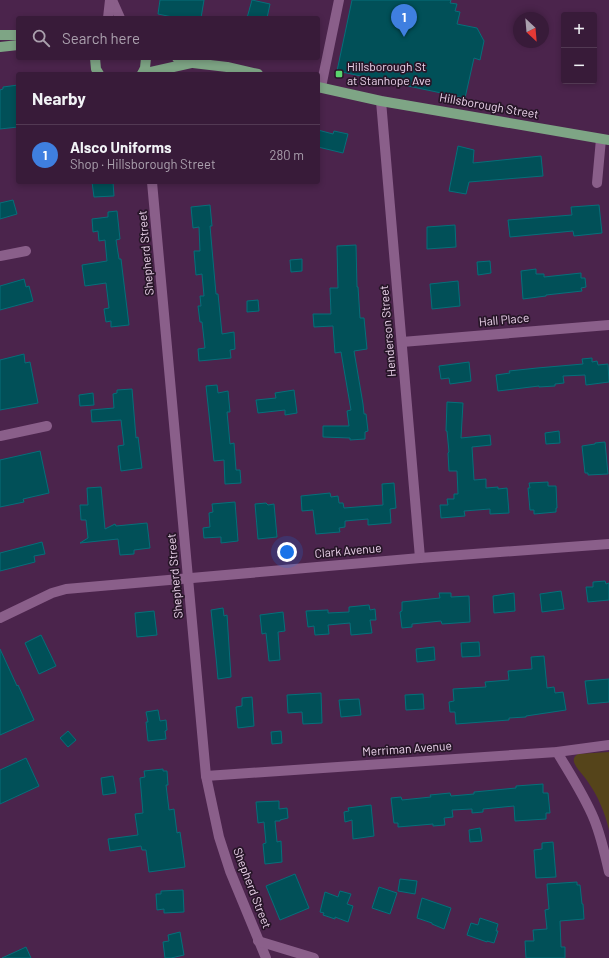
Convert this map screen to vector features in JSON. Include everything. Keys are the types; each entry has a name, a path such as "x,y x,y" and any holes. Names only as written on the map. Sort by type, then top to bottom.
{"main road":[{"path":"0,35 16,35"},
{"path":"0,47 16,45"},
{"path":"91,60 98,72"},
{"path":"95,60 98,72"},
{"path":"143,72 146,60"},
{"path":"183,60 193,63 227,67 249,72"},
{"path":"151,72 193,63"},
{"name":"Hillsborough Street","path":"320,87 381,101 605,140"}],"street":[{"path":"108,16 111,0"},
{"path":"111,0 119,16"},
{"path":"320,87 338,0"},
{"name":"Henderson Street","path":"381,101 420,558"},
{"path":"597,183 605,140"},
{"name":"Shepherd Street","path":"152,184 206,776 214,817 225,858 266,958"},
{"path":"0,256 26,251"},
{"name":"Hall Place","path":"402,342 609,325"},
{"path":"0,436 47,426"},
{"name":"Clark Avenue","path":"0,618 52,593 66,589 420,558 609,544"},
{"name":"Merriman Avenue","path":"206,776 557,752 609,744"},
{"path":"557,752 588,806 604,848 609,872"},
{"path":"258,941 314,958"}],"shaded area":[{"path":"609,752 609,830 598,799 592,787 576,767 574,757 578,754"}],"building":[{"path":"160,0 204,0 201,16 168,16 158,14"},
{"path":"252,0 270,4 267,16 248,16"},
{"path":"352,0 451,0 450,3 457,4 455,11 460,12 457,24 477,28 484,41 480,60 474,58 465,98 337,71"},
{"path":"16,85 16,127 0,129 0,90 3,89 3,87"},
{"path":"320,131 333,134 334,131 348,134 343,153 320,147"},
{"path":"458,146 474,150 473,163 541,156 543,176 469,182 466,194 449,191"},
{"path":"92,184 113,184 114,196 94,197"},
{"path":"13,200 17,214 0,219 0,203"},
{"path":"210,205 212,226 210,226 216,294 218,294 222,334 234,332 235,349 230,350 231,358 199,361 198,349 205,348 202,322 200,322 198,306 201,306 200,296 204,296 202,274 196,275 194,251 200,251 199,227 193,228 191,207"},
{"path":"599,205 602,233 574,236 573,231 510,237 508,220 572,215 571,207"},
{"path":"117,211 120,239 116,240 119,259 121,259 129,325 111,327 111,321 106,322 104,309 109,308 106,283 85,286 82,265 107,261 105,240 99,241 98,231 93,232 92,219 108,217 108,212"},
{"path":"455,225 456,247 427,249 427,227"},
{"path":"356,245 357,287 360,318 364,318 367,349 354,351 368,431 365,432 365,439 350,440 350,438 323,437 323,426 349,426 347,411 351,410 341,352 335,353 333,326 314,327 313,314 331,314 330,288 338,288 337,246"},
{"path":"302,259 302,271 291,272 290,260"},
{"path":"490,261 491,273 478,275 477,262"},
{"path":"536,269 536,274 544,274 544,277 581,273 581,278 585,278 586,287 581,288 582,291 523,299 521,271"},
{"path":"24,279 26,287 29,286 33,301 0,310 0,286"},
{"path":"458,281 460,306 432,309 430,284"},
{"path":"258,300 259,311 247,312 247,301"},
{"path":"24,354 25,363 30,362 38,403 0,410 0,360"},
{"path":"592,358 592,362 597,361 598,365 608,364 609,382 586,385 585,375 563,376 564,383 555,384 555,386 539,386 498,391 496,375 510,373 509,371 583,364 582,359"},
{"path":"469,362 471,381 450,384 449,378 441,379 439,366"},
{"path":"217,385 218,393 228,391 230,412 227,412 230,444 234,443 236,470 240,470 241,483 225,484 224,460 214,461 206,386"},
{"path":"132,389 136,438 138,437 142,468 121,471 118,446 124,445 121,420 92,422 91,410 114,408 113,394 117,393 117,390"},
{"path":"294,390 297,413 285,415 285,410 258,413 256,400 276,398 275,393"},
{"path":"93,393 94,405 80,406 79,395"},
{"path":"447,402 463,403 461,438 490,435 491,445 472,447 474,480 486,479 486,488 507,488 509,513 490,514 490,509 464,511 465,516 441,518 440,505 448,505 447,499 454,499 454,494 458,494 457,471 449,471 449,452 446,431"},
{"path":"559,431 560,443 546,444 545,433"},
{"path":"605,442 608,474 588,475 588,473 585,473 582,446"},
{"path":"40,451 49,493 23,499 24,502 0,507 0,460"},
{"path":"548,482 548,486 556,486 556,512 534,514 534,510 530,510 529,483"},
{"path":"394,483 396,508 390,509 391,523 368,525 368,519 345,521 345,527 339,528 340,532 316,534 313,510 302,511 301,496 330,493 331,497 338,496 339,503 343,503 344,508 383,505 382,484"},
{"path":"101,487 105,529 115,524 116,526 147,523 150,548 134,550 134,554 120,555 118,539 80,543 88,538 86,520 81,520 80,505 88,505 87,488"},
{"path":"235,502 238,541 221,543 221,537 204,538 203,528 210,527 209,513 213,512 212,504"},
{"path":"266,503 268,505 274,504 277,537 258,539 255,504"},
{"path":"42,542 45,554 34,556 35,562 0,571 0,553"},
{"path":"605,581 606,584 609,583 609,600 588,602 586,587 593,587 593,582"},
{"path":"561,591 564,609 542,612 540,594"},
{"path":"439,593 451,593 451,597 469,596 470,622 442,624 441,621 412,624 412,627 402,628 400,612 402,611 402,602 440,598"},
{"path":"514,593 515,611 494,613 493,596"},
{"path":"369,605 370,610 375,609 376,620 370,620 372,633 351,635 350,623 328,625 329,634 315,635 314,626 308,627 306,611 328,610 328,613 349,612 349,607"},
{"path":"223,608 224,616 227,615 231,677 218,679 211,610"},
{"path":"154,611 157,635 137,637 135,613"},
{"path":"283,612 285,631 278,632 280,660 269,661 266,633 262,634 260,615"},
{"path":"41,635 56,666 39,674 25,643"},
{"path":"479,642 480,656 462,657 461,643"},
{"path":"434,647 435,660 417,662 416,649"},
{"path":"0,649 34,720 0,735"},
{"path":"544,656 547,688 554,687 555,693 563,692 566,710 526,717 509,718 509,720 456,724 455,712 450,712 449,702 454,701 453,689 486,687 485,682 509,680 508,671 532,669 531,657"},
{"path":"609,679 609,702 588,704 585,681"},
{"path":"321,693 322,723 303,724 302,712 288,713 287,695"},
{"path":"423,694 424,709 406,710 405,695"},
{"path":"252,697 254,726 238,728 236,707 242,706 242,698"},
{"path":"359,699 361,715 341,717 339,700"},
{"path":"158,710 160,721 166,720 166,739 148,741 146,722 148,722 146,712"},
{"path":"68,731 76,740 68,747 60,738"},
{"path":"281,731 282,743 272,744 271,732"},
{"path":"26,758 39,786 0,804 0,770"},
{"path":"163,769 163,771 167,771 168,785 166,785 169,810 174,809 177,833 180,832 185,867 149,872 146,850 142,850 141,846 110,851 108,839 138,835 135,814 143,813 140,778 145,777 144,771"},
{"path":"113,776 116,793 103,795 101,778"},
{"path":"543,784 543,793 548,793 550,813 546,813 546,819 515,821 514,806 483,809 483,812 472,813 472,809 452,810 453,817 444,818 445,825 433,826 433,824 398,827 398,823 394,823 391,798 401,797 402,800 431,797 430,795 450,793 451,796 474,794 474,792"},
{"path":"279,801 279,809 287,808 288,818 275,821 277,842 281,841 282,862 265,864 263,844 266,843 264,822 258,823 256,802"},
{"path":"371,805 374,836 353,839 352,820 345,822 344,812 349,811 348,808"},
{"path":"480,828 482,841 470,842 469,830"},
{"path":"553,842 556,877 536,878 534,850 542,849 542,843"},
{"path":"295,874 309,908 280,920 266,886"},
{"path":"400,879 417,881 415,894 398,891"},
{"path":"577,882 577,885 580,885 584,919 560,921 561,947 565,947 565,958 526,958 525,941 534,941 533,930 547,929 545,910 549,909 547,884"},
{"path":"379,887 397,893 390,914 372,908"},
{"path":"183,890 184,912 164,913 164,909 157,910 156,894 161,894 161,891"},
{"path":"340,891 351,894 347,904 353,906 348,922 335,917 335,919 323,915 324,913 320,912 325,892 338,897"},
{"path":"422,898 451,908 444,929 417,918"},
{"path":"480,918 498,924 496,931 498,931 494,943 467,935 471,923 478,925"},
{"path":"180,932 184,955 165,958 163,942 169,941 168,935"},
{"path":"26,947 31,958 2,958"}],"place":[{"name":"Alsco Uniforms","path":"404,37"},
{"name":"Hillsborough St at Stanhope Ave","path":"339,74"}]}
